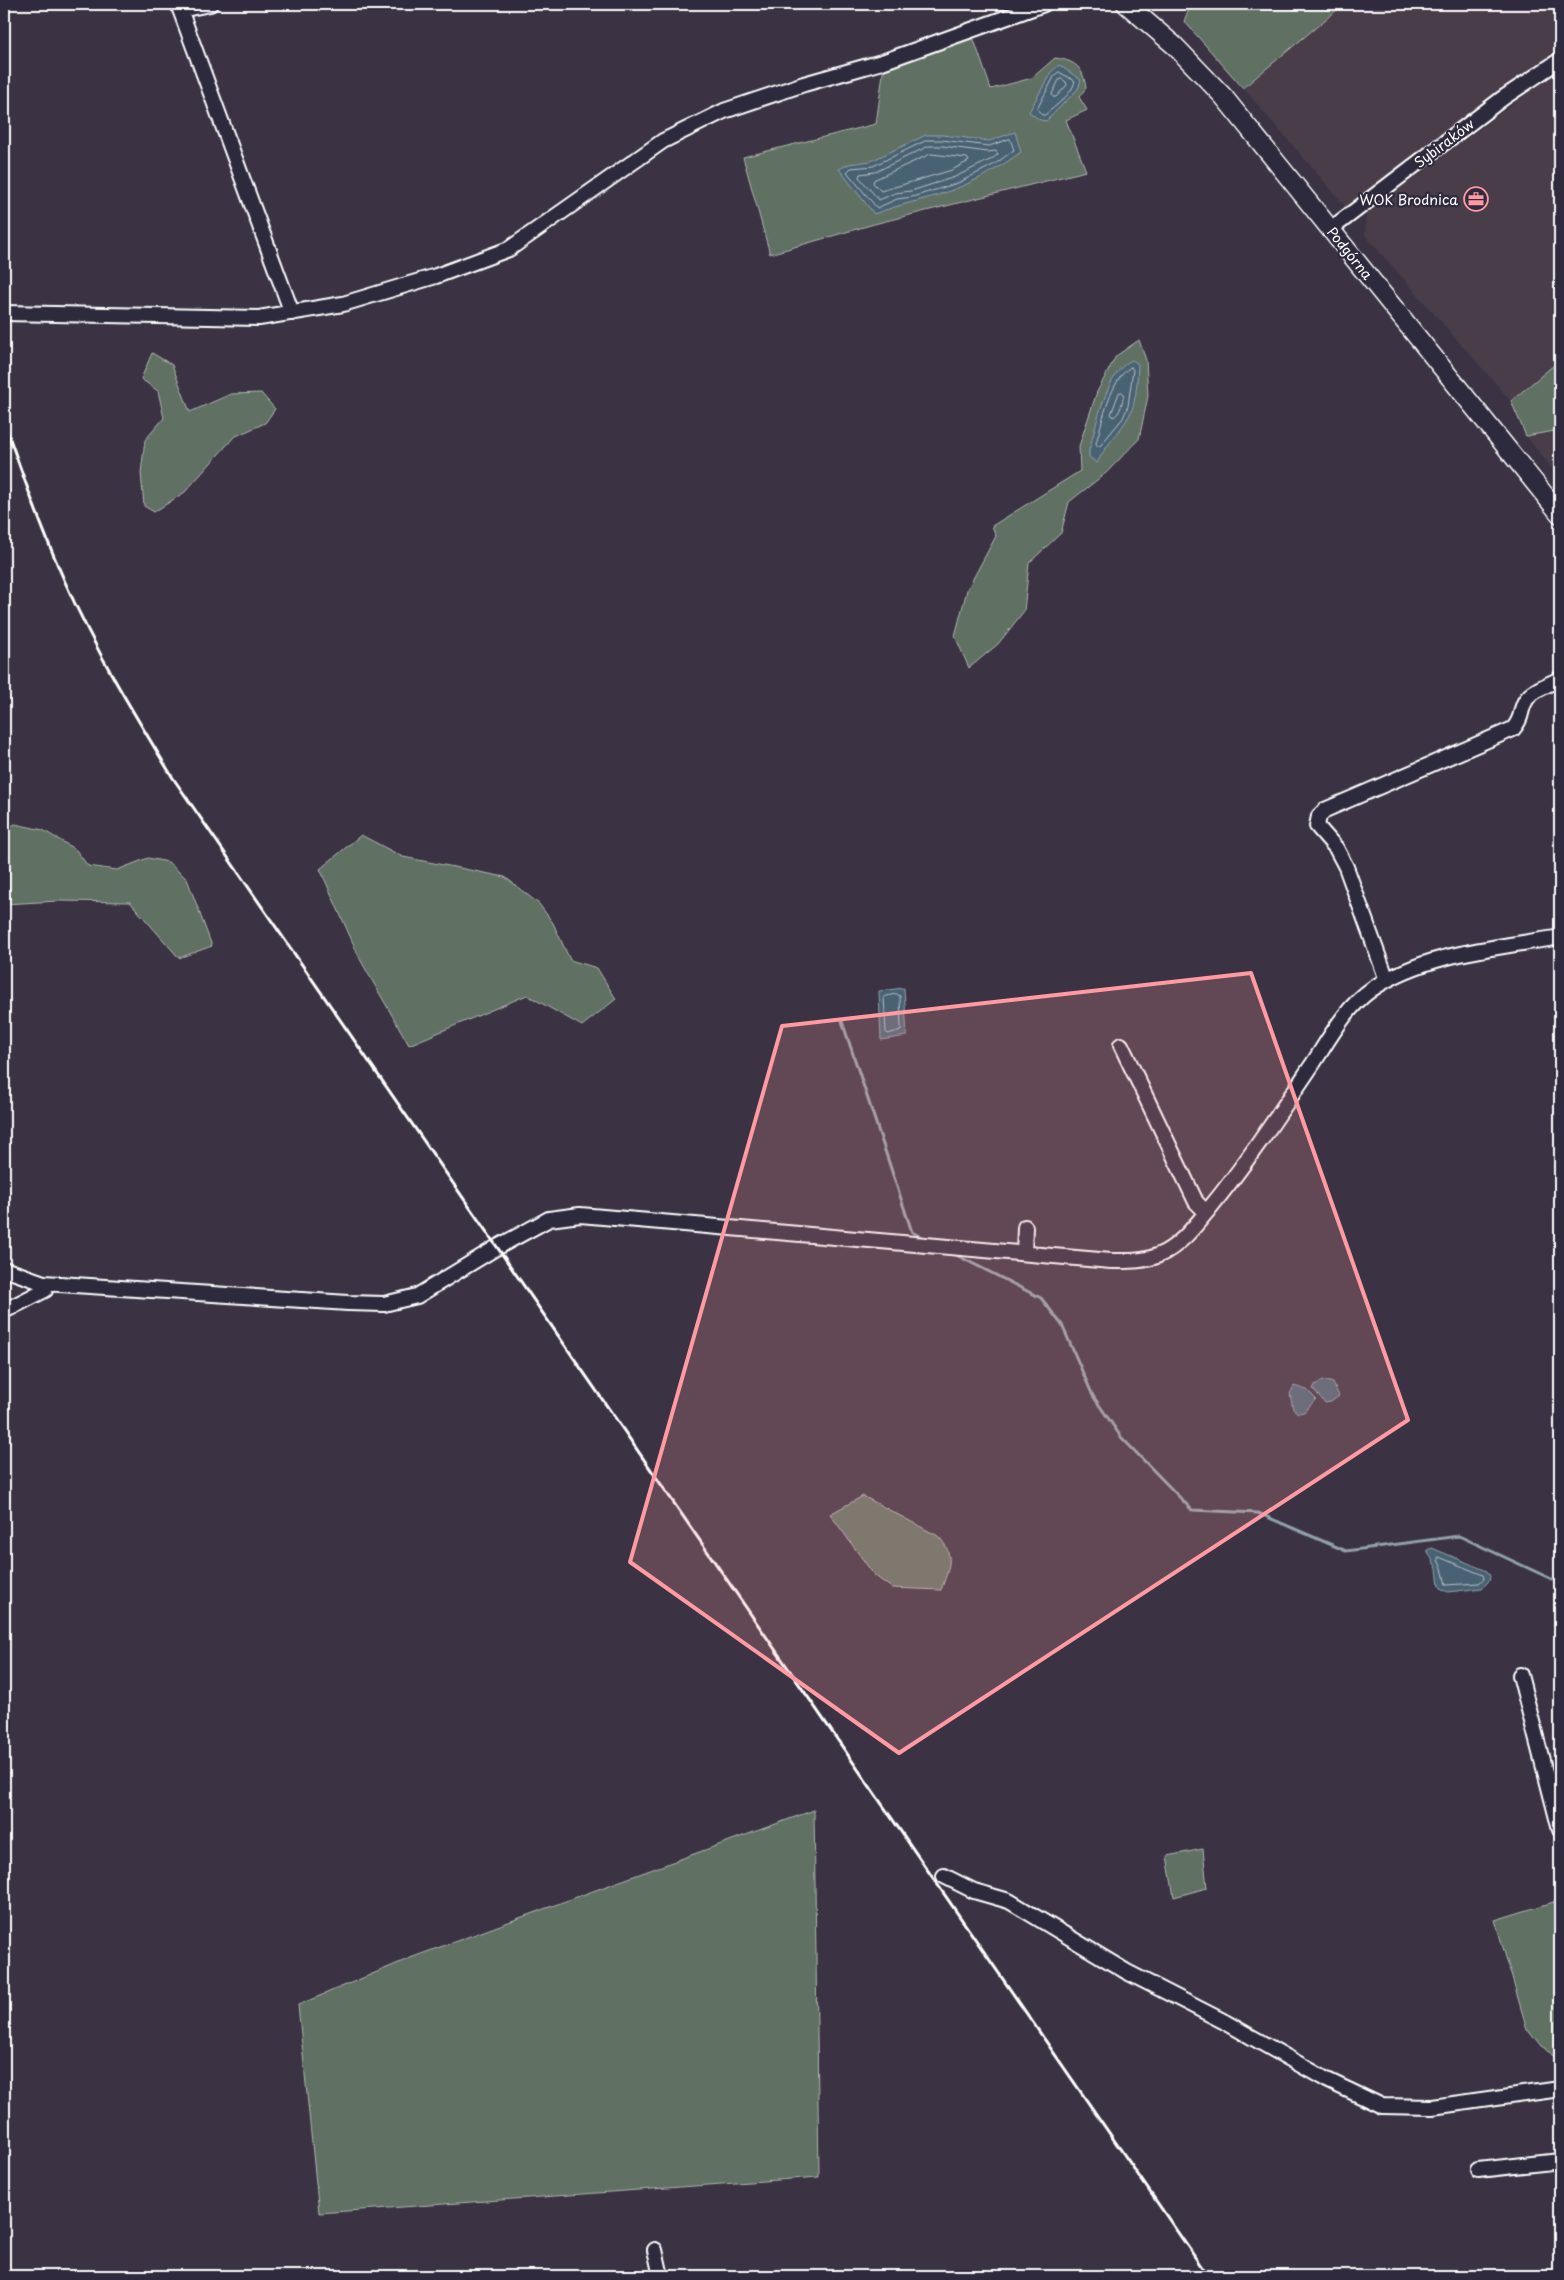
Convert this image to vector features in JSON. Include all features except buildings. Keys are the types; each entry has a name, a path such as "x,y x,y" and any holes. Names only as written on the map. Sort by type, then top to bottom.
{"main road":[{"name":"Podgórna","path":"1126,4 1175,46 1223,96 1560,514"}],"street":[{"path":"210,4 179,7 292,313"},
{"path":"4,313 60,316 259,318 343,304 436,276 509,249 663,140 724,111 804,84 882,62 1044,4"},
{"name":"Sybiraków","path":"1331,229 1503,98 1560,60"},
{"path":"1386,980 1346,867 1336,848 1317,826 1319,816 1325,810 1513,729 1523,715 1525,701 1529,696 1560,679"},
{"path":"4,1269 44,1283 384,1304 417,1296 494,1249 549,1219 580,1216 1111,1261 1150,1258 1168,1251 1206,1212 1249,1156 1341,1021 1371,990 1403,970 1456,956 1560,937"},
{"path":"1121,1045 1196,1202 1206,1212"},
{"path":"1024,1253 1025,1227"},
{"path":"4,1311 45,1290 44,1283"},
{"path":"1520,1675 1560,1830"},
{"path":"944,1876 974,1891 1010,1901 1127,1972 1225,2022 1327,2080 1382,2106 1432,2107 1560,2089"},
{"path":"1478,2170 1560,2161"},
{"path":"655,2250 661,2276"}],"highlighted area":[{"path":"1251,973 1408,1420 899,1753 630,1562 782,1026"}],"shaded area":[{"path":"1344,4 1410,4 1415,9 1421,4 1560,4 1560,55 1347,208 1243,88"},
{"path":"1560,71 1560,360 1511,401 1365,235 1366,214 1546,79"},
{"path":"1560,430 1560,478 1526,436"}],"green space":[{"path":"1195,4 1344,4 1243,88 1184,21 1189,9"},
{"path":"972,34 991,89 1032,78 1055,58 1068,61 1077,66 1083,75 1086,88 1079,97 1087,110 1066,120 1086,171 874,224 770,254 743,157 876,124 884,66"},
{"path":"1139,340 1146,360 1148,396 1139,439 1106,473 1069,502 1061,533 1029,563 1024,611 998,644 969,668 955,636 967,590 996,536 992,526 1080,471 1079,446 1097,392 1116,356"},
{"path":"152,353 172,365 190,412 231,394 261,393 275,409 265,423 234,437 185,492 154,512 144,506 141,473 145,440 164,418 158,391 141,379"},
{"path":"1560,360 1560,430 1526,436 1511,401"},
{"path":"15,824 43,830 76,850 88,866 117,870 148,858 168,862 187,879 212,946 179,958 130,902 58,901 4,904 4,830"},
{"path":"361,835 403,857 505,877 539,904 553,923 570,960 597,968 616,999 582,1026 527,995 409,1045 361,961 320,869"},
{"path":"863,1496 938,1536 944,1543 949,1556 949,1562 941,1590 892,1588 874,1575 830,1514"},
{"path":"814,1810 819,2177 319,2213 298,2005 413,1957"},
{"path":"1203,1849 1207,1888 1174,1897 1167,1856"},
{"path":"1560,1900 1560,2059 1541,2047 1527,2029 1495,1920"}],"water":[{"path":"1059,65 1081,80 1078,89 1046,121 1040,120 1029,112 1051,72"},
{"path":"1015,132 1021,152 992,171 949,191 874,214 839,169 849,164 871,161 926,135 943,135 989,141"},
{"path":"1132,360 1138,364 1136,394 1130,415 1097,463 1089,457 1089,450 1099,413 1115,375"},
{"path":"904,988 907,1036 881,1040 879,991"},
{"path":"1323,1380 1333,1383 1339,1396 1331,1402 1325,1403 1313,1389 1315,1385"},
{"path":"1294,1386 1307,1390 1316,1399 1304,1412 1298,1413 1293,1409 1290,1394"},
{"path":"1432,1548 1487,1571 1490,1576 1489,1581 1482,1588 1448,1592 1442,1589 1439,1585 1437,1569 1427,1550"}],"waterway":[{"path":"842,1021 912,1232 925,1239"},
{"path":"954,1254 1041,1298 1062,1325 1093,1396 1121,1437 1192,1510 1258,1513 1346,1551 1459,1536 1560,1583"}],"railway":[{"path":"4,422 41,523 77,607 116,681 173,778 1208,2276"}],"place":[{"name":"WOK Brodnica","path":"1476,199"}]}
